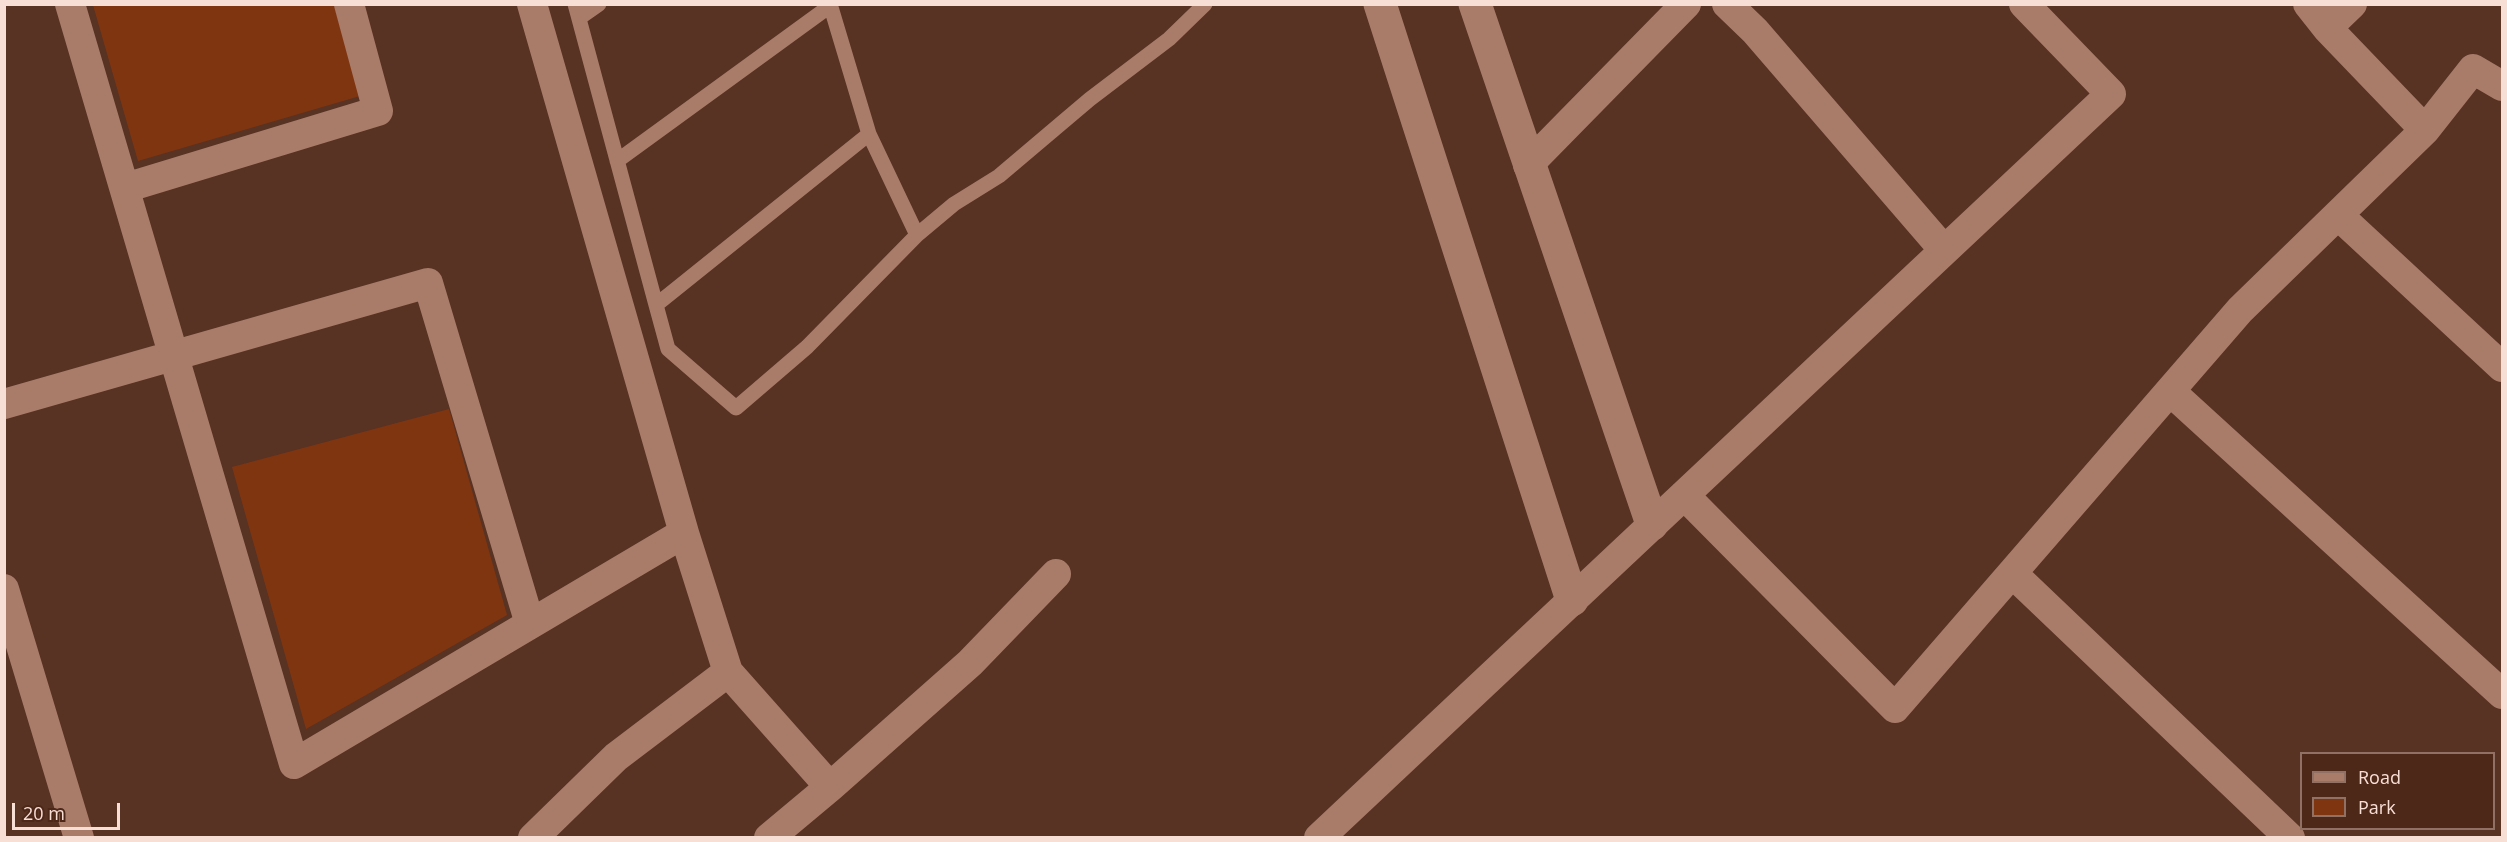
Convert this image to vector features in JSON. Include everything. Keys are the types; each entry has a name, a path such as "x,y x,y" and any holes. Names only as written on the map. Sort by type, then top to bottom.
{"street":[{"path":"70,4 294,764 684,533"},
{"path":"125,189 378,111 348,4"},
{"path":"532,4 684,533 728,672 830,787"},
{"path":"1380,4 1572,600"},
{"path":"1475,4 1652,524"},
{"path":"1528,165 1686,4"},
{"path":"1727,4 1755,31 1944,250"},
{"path":"1319,837 2111,93 2024,4"},
{"path":"2307,4 2327,28 2425,130"},
{"path":"2327,28 2352,4"},
{"path":"1684,495 1895,708 2240,310 2425,130 2474,69 2502,86"},
{"path":"2338,215 2502,367"},
{"path":"4,404 428,283 530,624"},
{"path":"2170,391 2502,694"},
{"path":"2012,573 2290,837"},
{"path":"769,837 830,787 970,663 1056,574"},
{"path":"4,589 17,674 79,837"},
{"path":"533,837 616,757 728,672"}],"lane":[{"path":"599,4 577,11 668,349 736,408 807,347 917,235 954,204 999,176 1090,99 1169,39 1205,4"},
{"path":"617,161 830,5 869,134 917,235"},
{"path":"656,305 869,134"}],"green space":[{"path":"93,5 334,5 360,96 138,161"},
{"path":"449,409 507,615 306,729 232,467"}]}
